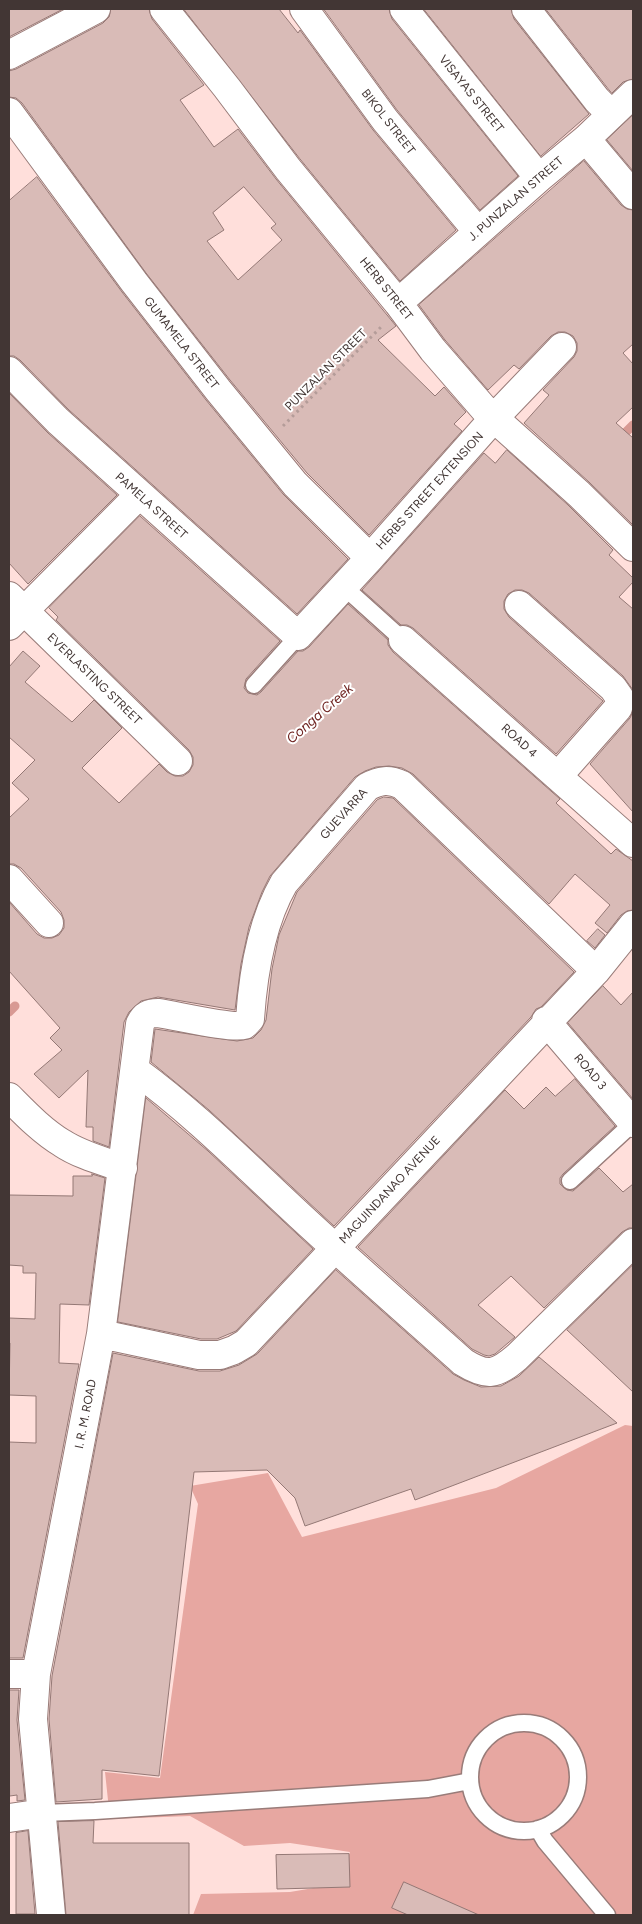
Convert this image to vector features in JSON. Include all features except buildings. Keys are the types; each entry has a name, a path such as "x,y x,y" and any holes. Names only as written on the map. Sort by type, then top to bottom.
{"street":[{"path":"9,55 96,9"},
{"name":"HERB STREET","path":"164,9 288,169 399,304 433,350 485,410 579,494 633,547"},
{"name":"BIKOL STREET","path":"304,9 385,120 478,232"},
{"name":"VISAYAS STREET","path":"404,9 539,178"},
{"path":"526,9 597,100 611,114"},
{"name":"J. PUNZALAN STREET","path":"399,304 539,178 586,139 633,94"},
{"name":"GUMAMELA STREET","path":"9,112 134,282 263,446 295,484 370,558"},
{"path":"586,139 633,195"},
{"name":"HERBS STREET EXTENSION","path":"298,636 494,418 562,346"},
{"name":"PAMELA STREET","path":"9,371 58,421 298,636"},
{"path":"14,611 139,495"},
{"path":"520,605 613,688 620,698 618,708 558,776"},
{"name":"EVERLASTING STREET","path":"14,611 178,761"},
{"name":"ROAD 4","path":"403,640 633,843"},
{"name":"GUEVARRA","path":"146,1015 158,1013 224,1024 243,1025 247,1023 250,1020 267,920 284,882 367,787 383,781 392,781 402,785 596,971"},
{"path":"9,879 49,923"},
{"name":"MAGUINDANAO AVENUE","path":"101,1334 199,1355 220,1355 246,1343 546,1021 596,971 633,925"},
{"name":"I. R. M. ROAD","path":"50,1915 43,1813 33,1720 36,1674 101,1334 140,1024 146,1015"},
{"name":"ROAD 3","path":"546,1021 633,1123"},
{"path":"135,1070 202,1123 335,1248 463,1362 477,1370 490,1373 504,1368 633,1243"},
{"path":"9,1097 36,1123 62,1143 92,1157 123,1168"},
{"path":"9,1674 36,1674"},
{"path":"9,1818 43,1813"}],"lane":[{"path":"343,586 403,640"},
{"path":"254,685 298,636"},
{"path":"570,1181 633,1123"},
{"path":"530,1723 548,1728 563,1739 574,1754 578,1773 576,1791 568,1808 555,1821 538,1829 522,1831 507,1828 481,1810 474,1796 470,1781 472,1762 480,1745 494,1732 511,1725 530,1723"},
{"path":"43,1813 428,1789 470,1781"},
{"path":"538,1829 544,1841 607,1915"}],"path":[{"name":"PUNZALAN STREET","path":"263,446 399,304"}],"shaded area":[{"path":"625,1425 633,1426 633,1915 193,1915 201,1894 290,1892 337,1884 350,1852 290,1843 244,1846 190,1816 110,1819 105,1772 160,1778 198,1504 190,1486 268,1473 302,1537 496,1488"}],"waterway":[{"path":"618,440 633,425"},
{"name":"Conga Creek","path":"9,1012 15,1006"}]}
